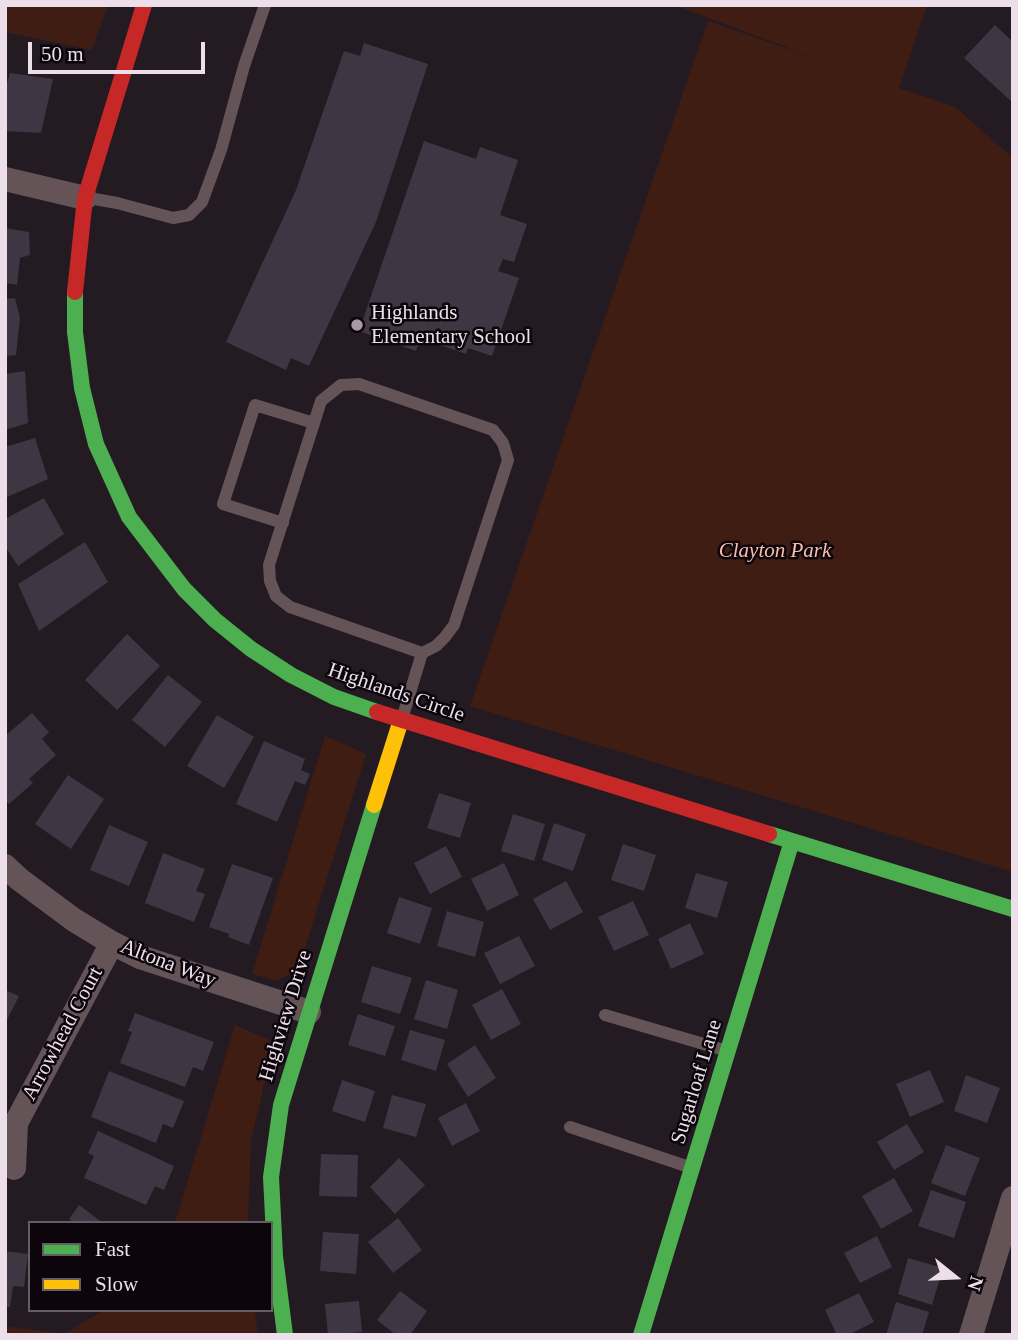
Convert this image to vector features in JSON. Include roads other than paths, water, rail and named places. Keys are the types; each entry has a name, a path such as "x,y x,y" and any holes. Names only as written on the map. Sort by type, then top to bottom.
{"street":[{"name":"Highlands Circle","path":"144,5 85,198 75,295 75,332 82,388 96,443 129,517 184,589 215,620 251,649 291,675 334,697 1013,909"},
{"path":"5,179 85,198"},
{"name":"Highview Drive","path":"285,1335 275,1256 271,1177 281,1105 401,720"},
{"name":"Sugarloaf Lane","path":"640,1335 792,841"},
{"name":"Altona Way","path":"5,866 74,920 140,957 309,1012"},
{"name":"Arrowhead Court","path":"14,1168 16,1124 112,943"},
{"path":"971,1335 1013,1198"}],"lane":[{"path":"85,198 117,203 173,218 189,215 202,202 221,150 264,5"},
{"path":"359,384 493,430 503,443 508,460 454,625 436,646 422,653 290,607 276,596 270,581 269,565 314,423 321,401 341,385 359,384"},
{"path":"283,523 223,504 255,405 314,423"},
{"path":"401,720 422,653"},
{"path":"606,1015 728,1051"},
{"path":"570,1127 692,1168"}],"place":[{"name":"Highlands Elementary School","path":"357,325"}],"park label":[{"name":"Clayton Park","path":"775,551"}]}
